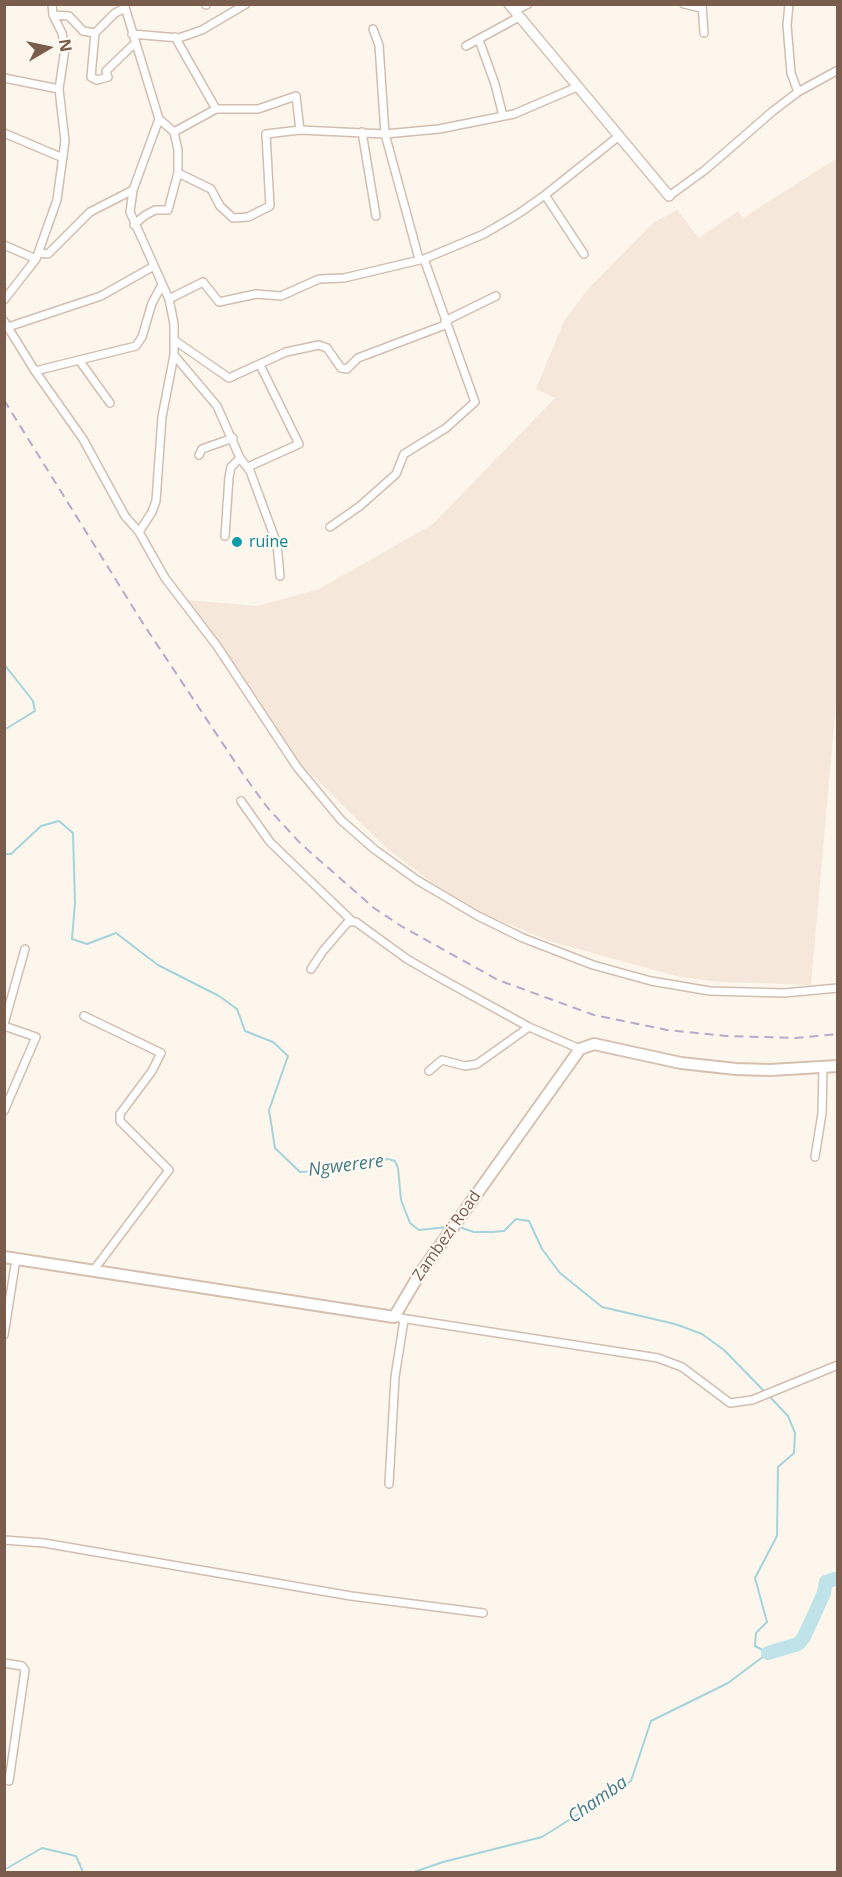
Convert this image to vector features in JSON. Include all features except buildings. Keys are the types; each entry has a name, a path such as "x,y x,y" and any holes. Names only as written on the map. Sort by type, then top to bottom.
{"main road":[{"path":"580,1049 594,1044 681,1063 736,1069 837,1066"},
{"name":"Zambezi Road","path":"399,1318 449,1233 580,1049"},
{"path":"10,1258 399,1318"}],"street":[{"path":"4,300 37,256 54,211 63,158 65,141 59,89 65,49 62,33 53,15 52,4"},
{"path":"132,34 175,37 202,30 246,4"},
{"path":"466,45 479,40 514,11 528,4"},
{"path":"684,4 701,6 704,33"},
{"path":"789,4 787,25 791,73 798,92"},
{"path":"134,225 155,210 168,210 177,173 178,150 174,132 159,119 124,6 95,33 90,70 91,76 97,80 108,76 106,71 135,43"},
{"path":"514,11 669,196 705,170 798,92 837,70"},
{"path":"53,15 69,16 83,31 95,33"},
{"path":"330,527 360,506 390,480 396,474 404,454 446,428 475,402 422,259 385,134 379,45 373,29"},
{"path":"175,37 216,109"},
{"path":"479,40 495,84 503,116"},
{"path":"4,78 59,89"},
{"path":"177,173 211,189 220,206 233,218 248,217 270,206 266,134 300,130 385,134 439,129 523,111 577,87"},
{"path":"174,132 216,109 258,110 296,96 300,130"},
{"path":"138,532 152,512 156,501 162,417 174,355 173,312 169,299 130,212 133,190 159,119"},
{"path":"362,132 376,216"},
{"path":"4,133 63,158"},
{"path":"169,299 203,282 219,302 251,294 281,296 326,277 344,278 422,259 484,234 545,195 619,136"},
{"path":"4,245 37,256 48,254 90,212 133,190"},
{"path":"545,195 584,254"},
{"path":"154,266 101,296 6,324 35,371 83,439 125,516 138,532 165,578 218,646 313,788 341,820 374,849 417,880 478,916 523,938 593,965 651,981 744,993 837,988"},
{"path":"35,371 139,343 152,303 162,285"},
{"path":"174,339 208,360 225,377 233,377 286,352 324,345 341,368 347,369 358,358 445,323 495,296"},
{"path":"174,355 210,396 233,438 240,458 248,467 277,544 280,576"},
{"path":"79,360 110,403"},
{"path":"248,467 297,447 299,444 260,365"},
{"path":"199,455 202,448 233,438"},
{"path":"225,536 229,477 231,467 240,458"},
{"path":"241,801 270,842 352,921 407,959 529,1027 580,1049"},
{"path":"311,969 333,938 352,921"},
{"path":"4,1112 36,1037 4,1025 25,949"},
{"path":"84,1016 161,1053 152,1071 120,1114 120,1121 170,1170 93,1271"},
{"path":"429,1071 442,1060 465,1066 477,1064 529,1027"},
{"path":"815,1157 822,1113 823,1068"},
{"path":"4,1335 10,1258"},
{"path":"389,1484 399,1318 658,1358 682,1367 724,1401 738,1403 752,1400 837,1365"},
{"path":"4,1540 44,1543 351,1596 483,1613"},
{"path":"4,1663 22,1666 25,1670 9,1781"}],"shaded area":[{"path":"837,158 838,680 811,985 722,982 680,977 552,942 487,915 437,886 387,849 299,762 187,600 257,606 319,589 433,524 555,398 536,389 564,321 588,289 653,223 677,210 699,238 738,211 743,218"}],"waterway":[{"name":"Ngwerere","path":"4,664 33,701 35,711 4,730"},
{"name":"Ngwerere","path":"4,854 11,854 41,826 59,821 73,833 75,903 72,939 87,944 116,933 158,965 219,996 237,1009 245,1031 273,1042 288,1056 269,1110 275,1148 300,1172 324,1171 388,1159 395,1161 398,1168 401,1200 410,1223 419,1230 447,1227"},
{"name":"Ngwerere","path":"459,1227 474,1232 504,1231 516,1219 529,1221 542,1249 560,1273 602,1307 675,1324 702,1334 724,1350 765,1392"},
{"name":"Ngwerere","path":"768,1653 755,1646 756,1633 767,1622 755,1578 777,1536 778,1467 794,1453 795,1433 788,1416 769,1396"},
{"name":"Ngwerere","path":"768,1653 798,1644 804,1637 824,1593 826,1582 838,1578"},
{"name":"Chamba","path":"414,1872 443,1862 542,1837 631,1781 651,1721 728,1683 768,1653"},
{"name":"Chamba","path":"4,1870 42,1848 76,1856 83,1872"}],"railway":[{"path":"4,400 144,625 267,807 301,844 374,908 401,926 498,980 594,1015 667,1030 726,1036 796,1038 838,1034"}],"place":[{"name":"ruine","path":"237,542"}]}
